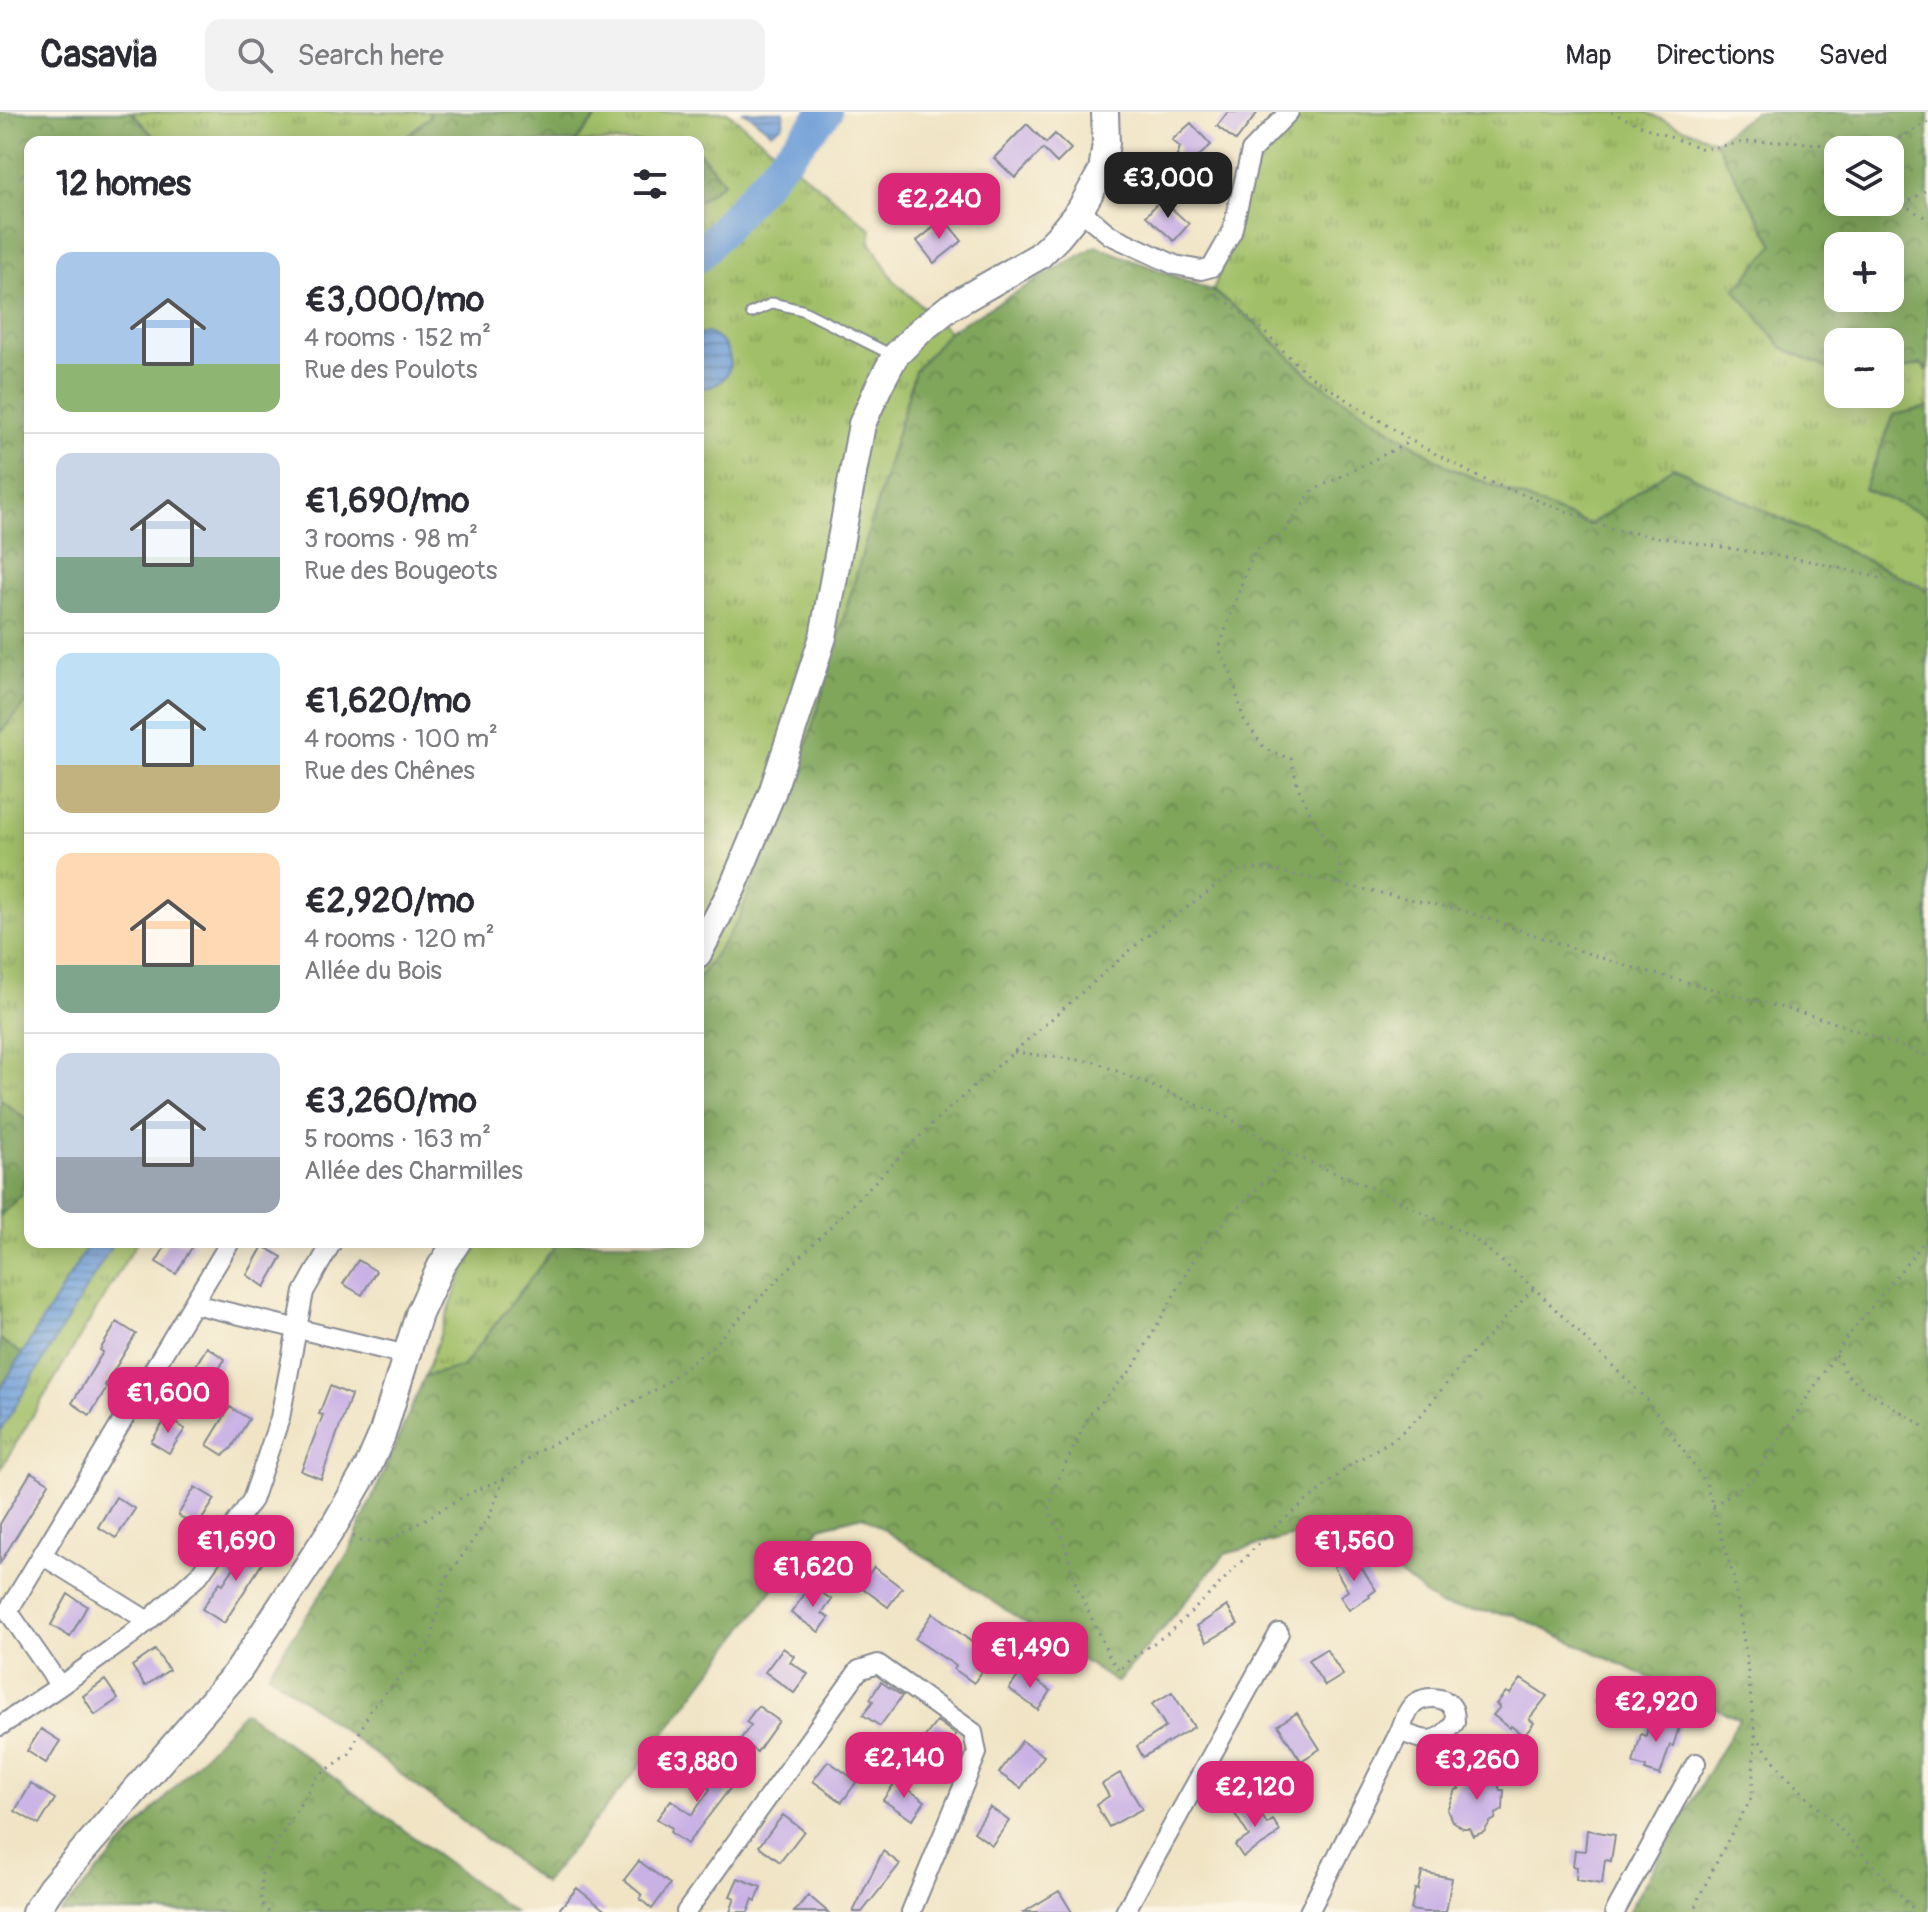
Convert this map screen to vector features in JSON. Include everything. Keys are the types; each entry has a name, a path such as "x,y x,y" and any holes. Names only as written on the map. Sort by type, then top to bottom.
{"main road":[{"path":"704,943 732,889 772,793 823,637 862,424 879,386 895,356 921,330 950,307 1039,256 1058,237 1080,210 1102,171 1106,143 1105,112"},
{"path":"35,1912 51,1888 239,1670 335,1524 377,1446 419,1314 441,1266 453,1248"},
{"path":"19,1912 51,1888"}],"street":[{"path":"1080,210 1110,235 1175,265 1201,270 1212,267 1232,232 1251,151 1289,112"},
{"path":"60,1686 8,1611 227,1248"},
{"path":"0,1726 148,1621 199,1575 252,1500 280,1418 304,1292 329,1248"},
{"path":"194,1304 407,1355"},
{"path":"42,1555 148,1621"},
{"path":"1125,1912 1279,1633"},
{"path":"686,1912 859,1670 878,1664 973,1732 977,1753 911,1912"},
{"path":"1309,1912 1400,1731"},
{"path":"1615,1912 1696,1763"}],"lane":[{"path":"751,313 773,303 802,310 895,356"}],"path":[{"path":"1611,112 1703,149 1746,142 1790,141 1824,145"},
{"path":"1903,136 1928,122"},
{"path":"1904,204 1928,189"},
{"path":"1904,206 1928,219"},
{"path":"1201,270 1213,291 1253,321 1307,374 1412,441 1480,478 1615,530 1815,562 1928,590"},
{"path":"1340,884 1340,861 1309,810 1298,787 1291,759 1265,749 1243,718 1232,676 1219,648 1256,550 1283,533 1312,491 1412,441"},
{"path":"335,1524 360,1541 386,1543 464,1496 504,1478 537,1452 661,1387 711,1347 937,1119 1143,939 1237,871 1262,868 1462,910 1616,963 1824,1019 1928,1056"},
{"path":"1014,1052 1095,1062 1229,1118 1290,1154 1377,1190 1472,1237 1534,1288 1647,1400 1706,1483 1734,1579 1755,1735 1752,1797 1699,1897 1695,1912"},
{"path":"1290,1154 1201,1247 1133,1368 1090,1414 1055,1486 1049,1511 1064,1540 1075,1582 1119,1671 1190,1613 1275,1527 1353,1463 1394,1439 1421,1415 1463,1363 1534,1288"},
{"path":"1713,1506 1754,1478 1845,1340 1928,1237"},
{"path":"1836,1354 1846,1374 1863,1388 1928,1429"},
{"path":"269,1912 261,1902 262,1866 317,1777 349,1754 371,1709 431,1641 444,1582 489,1517 504,1478"},
{"path":"1755,1735 1784,1774 1841,1830 1916,1912"}],"green space":[{"path":"0,112 131,112 153,136 24,136 24,705 0,733"},
{"path":"131,112 428,112 430,116 408,136 153,136"},
{"path":"428,112 601,112 580,136 408,136 430,116"},
{"path":"601,112 727,112 871,229 870,242 895,282 949,331 915,371 809,739 738,921 704,970 704,197 724,182 704,158 704,136 580,136"},
{"path":"1301,112 1644,112 1715,141 1774,245 1783,348 1824,367 1824,408 1904,408 1904,368 1921,364 1928,371 1928,407 1894,415 1864,489 1928,516 1928,590 1674,467 1590,525 1450,468 1312,378 1253,321 1213,291 1260,154"},
{"path":"1755,112 1928,112 1928,371 1921,364 1904,368 1904,328 1824,328 1824,367 1783,348 1735,290 1774,245 1715,141"},
{"path":"704,158 724,182 704,197"},
{"path":"1096,246 1213,291 1253,321 1312,378 1450,468 1590,525 1673,467 1928,590 1928,1912 1628,1912 1739,1719 1514,1615 1440,1606 1337,1525 1225,1554 1117,1683 863,1516 820,1527 636,1771 544,1883 268,1673 348,1554 425,1376 462,1367 554,1248 704,1248 704,970 738,921 809,739 915,371 949,331"},
{"path":"1928,407 1928,516 1864,489 1894,415"},
{"path":"24,705 24,1248 133,1248 0,1470 0,733"},
{"path":"0,1099 24,1118 24,1182 21,1194 0,1216"},
{"path":"476,1248 554,1248 462,1367 425,1376 464,1269"},
{"path":"0,1339 22,1354 0,1390"},
{"path":"244,1711 514,1912 61,1912"}],"water":[{"path":"742,112 784,112 783,125 771,132"},
{"path":"704,333 718,339 726,347 730,366 720,382 704,388"},
{"path":"86,1248 110,1248 0,1432 0,1390"},
{"path":"1609,1689 1641,1698 1636,1712 1605,1703"}],"building":[{"path":"1228,112 1258,112 1236,141 1217,126"},
{"path":"1191,123 1211,145 1186,168 1176,159 1180,147 1172,140"},
{"path":"1027,124 1046,143 1055,134 1071,149 1057,163 1043,149 1015,178 994,158"},
{"path":"1161,199 1189,224 1174,241 1146,216"},
{"path":"944,219 962,241 934,263 917,241"},
{"path":"164,1248 191,1248 176,1274 156,1262"},
{"path":"262,1248 282,1257 265,1287 247,1275"},
{"path":"358,1260 376,1271 362,1295 343,1284"},
{"path":"117,1322 136,1334 90,1415 72,1403"},
{"path":"207,1347 225,1359 210,1384 191,1373"},
{"path":"330,1386 351,1395 321,1479 301,1471 323,1415 319,1414"},
{"path":"230,1407 249,1419 231,1449 223,1455 207,1445"},
{"path":"167,1417 185,1429 169,1453 151,1442"},
{"path":"31,1472 49,1483 0,1563 0,1524"},
{"path":"195,1487 215,1499 197,1527 178,1515"},
{"path":"116,1497 135,1509 116,1538 98,1527"},
{"path":"252,1540 270,1551 224,1623 202,1609"},
{"path":"1353,1555 1376,1590 1349,1610 1340,1596 1348,1591 1334,1567"},
{"path":"874,1567 902,1588 888,1607 860,1586"},
{"path":"811,1585 832,1600 822,1613 829,1618 819,1632 791,1613"},
{"path":"68,1594 87,1606 70,1637 51,1625"},
{"path":"1227,1606 1238,1624 1207,1642 1197,1626"},
{"path":"933,1613 993,1654 974,1683 954,1669 956,1666 915,1639"},
{"path":"783,1648 794,1656 790,1662 808,1674 794,1693 765,1672"},
{"path":"1326,1649 1343,1675 1325,1686 1308,1660"},
{"path":"155,1650 169,1670 145,1686 132,1666"},
{"path":"1022,1671 1051,1691 1038,1710 1009,1689"},
{"path":"1521,1679 1547,1696 1529,1719 1534,1723 1524,1736 1493,1715 1500,1707 1496,1704 1506,1692 1510,1694"},
{"path":"105,1680 118,1699 95,1715 83,1696"},
{"path":"881,1682 902,1696 880,1726 863,1715"},
{"path":"1172,1692 1194,1727 1143,1757 1137,1746 1166,1727 1152,1704"},
{"path":"758,1706 779,1721 757,1752 740,1740 751,1725 746,1722"},
{"path":"1297,1713 1320,1749 1301,1761 1278,1725"},
{"path":"1651,1714 1680,1724 1660,1775 1633,1763 1641,1734 1646,1736"},
{"path":"937,1721 956,1735 937,1761 918,1746"},
{"path":"41,1729 60,1741 46,1763 27,1751"},
{"path":"1022,1741 1044,1756 1021,1788 999,1773"},
{"path":"706,1761 735,1782 687,1844 670,1832 672,1828 657,1819 671,1800 692,1815 710,1789 694,1778"},
{"path":"828,1761 857,1781 842,1802 813,1781"},
{"path":"1492,1766 1500,1790 1504,1790 1503,1810 1496,1814 1484,1832 1473,1836 1469,1828 1452,1821 1447,1810 1455,1790 1459,1789 1458,1785 1480,1777 1478,1771"},
{"path":"1120,1773 1142,1809 1109,1827 1096,1805 1109,1796 1102,1784"},
{"path":"896,1781 925,1801 912,1820 883,1800"},
{"path":"31,1784 55,1799 39,1825 15,1811"},
{"path":"1253,1801 1267,1824 1273,1820 1280,1831 1243,1857 1235,1845 1249,1836 1235,1814"},
{"path":"990,1807 1009,1821 992,1845 974,1832"},
{"path":"783,1815 804,1831 780,1862 759,1846"},
{"path":"1587,1830 1615,1835 1611,1861 1605,1860 1602,1884 1576,1880 1577,1867 1573,1866 1575,1850 1585,1851"},
{"path":"883,1851 900,1864 862,1912 853,1912"},
{"path":"639,1861 670,1884 652,1909 640,1899 642,1895 624,1880"},
{"path":"1422,1872 1452,1878 1446,1912 1411,1910"},
{"path":"738,1878 761,1887 748,1912 730,1912 735,1898 730,1896"},
{"path":"577,1888 607,1912 557,1912"},
{"path":"1059,1891 1072,1912 1024,1912"},
{"path":"808,1895 828,1912 794,1912"}],"waterway":[{"path":"704,250 826,112"}]}
